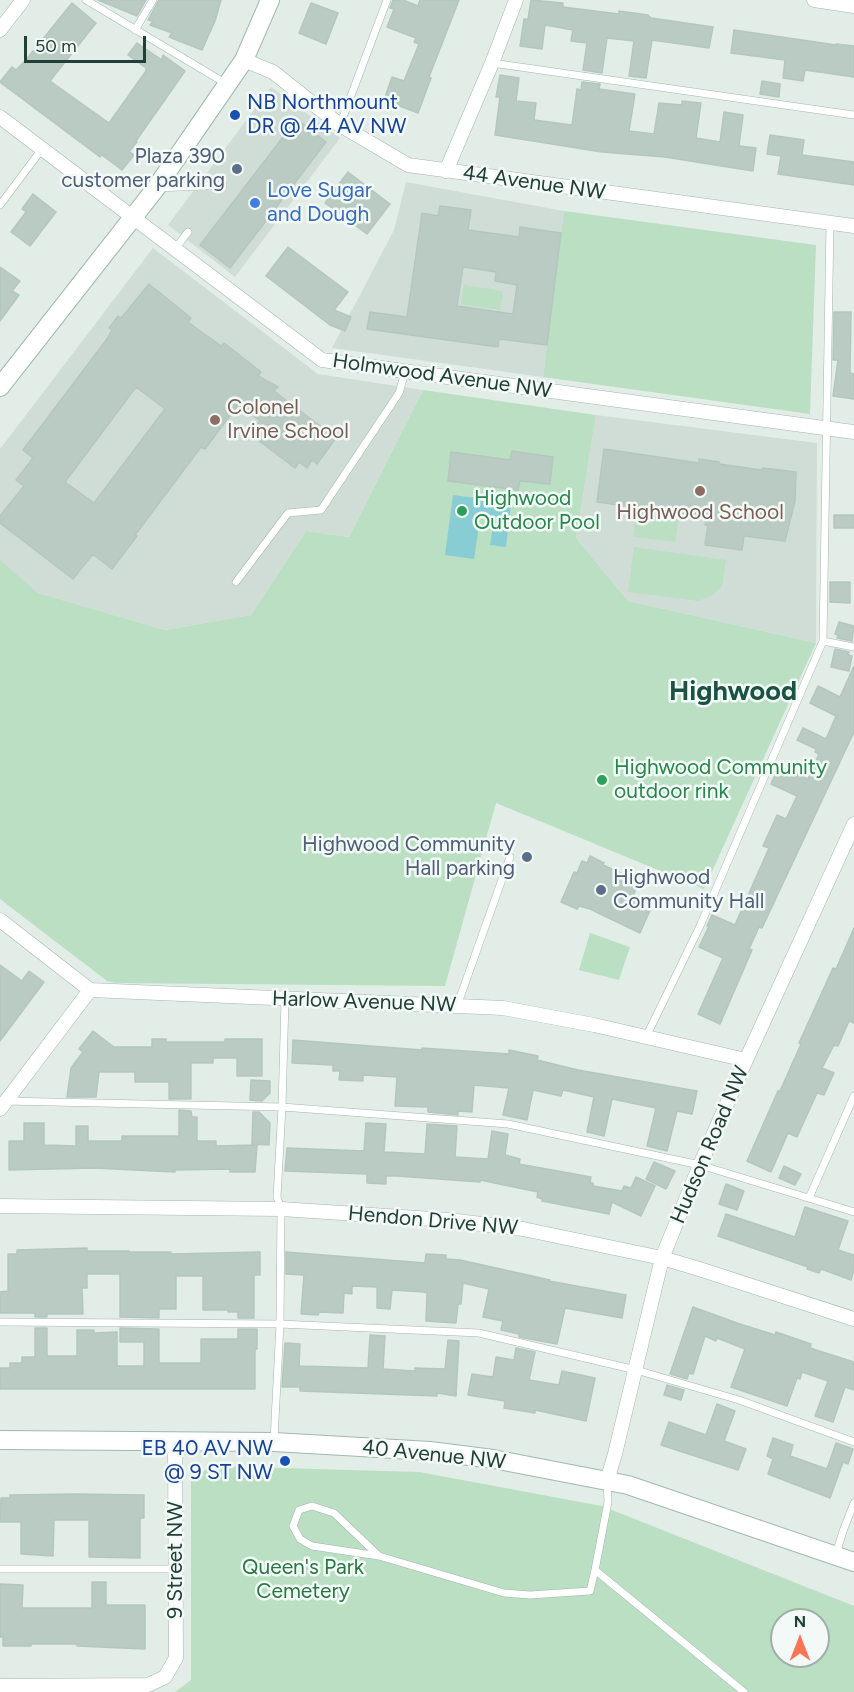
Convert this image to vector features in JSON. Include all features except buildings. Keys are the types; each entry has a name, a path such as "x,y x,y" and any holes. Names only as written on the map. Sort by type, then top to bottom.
{"street":[{"path":"0,30 22,0"},
{"path":"0,387 156,188 228,85 244,60 270,0"},
{"path":"446,171 516,0"},
{"path":"814,0 854,6"},
{"name":"44 Avenue NW","path":"244,60 273,72 340,125 408,165 854,226"},
{"name":"Holmwood Avenue NW","path":"0,117 322,360 854,432"},
{"name":"Hudson Road NW","path":"606,1481 636,1370 662,1258 746,1060 854,824"},
{"path":"0,921 90,990 3,1105"},
{"name":"Harlow Avenue NW","path":"90,990 503,1008 746,1060"},
{"name":"Hendon Drive NW","path":"0,1206 281,1209 448,1220 523,1229 662,1258 854,1319"},
{"name":"40 Avenue NW","path":"0,1440 274,1442 441,1452 493,1459 628,1485 854,1562"},
{"name":"9 Street NW","path":"0,1686 148,1685 165,1677 176,1659 175,1441"}],"lane":[{"path":"86,0 228,85"},
{"path":"135,30 153,0"},
{"path":"340,125 387,0"},
{"path":"492,63 854,115"},
{"path":"285,103 295,89"},
{"path":"0,205 42,149"},
{"path":"156,188 223,185"},
{"path":"646,1037 700,926 824,641 825,428 830,223"},
{"path":"175,249 188,232"},
{"path":"236,582 288,513 321,510 399,393 405,372"},
{"path":"824,641 854,647"},
{"path":"458,1006 510,857"},
{"path":"274,1442 280,1324 281,1209 277,1197 285,1000"},
{"path":"809,1198 854,1096"},
{"path":"3,1105 282,1107 508,1124 700,1165 854,1212"},
{"path":"0,1322 280,1324 479,1333 636,1370 738,1400 854,1442"},
{"path":"379,1556 334,1512 312,1506 299,1510 293,1526 300,1539 312,1546 379,1556 504,1593 590,1591 608,1502 606,1481"},
{"path":"836,1554 854,1503"},
{"path":"0,1569 176,1569"},
{"path":"595,1570 744,1692"}],"shaded area":[{"path":"271,87 340,138 235,277 168,225"},
{"path":"406,182 564,211 543,377 332,348 394,230"},
{"name":"Colonel Irvine School","path":"153,248 318,374 423,390 349,537 306,531 251,615 165,630 38,593 0,561 0,449"},
{"name":"Highwood School","path":"596,415 817,443 816,643 628,601 576,538"}],"green space":[{"path":"564,211 816,245 810,414 543,377"},
{"path":"464,285 503,291 500,310 461,304"},
{"path":"423,390 596,415 576,538 628,601 816,643 704,889 496,803 445,986 116,983 107,981 0,899 0,560 38,593 165,630 251,615 306,531 349,537"},
{"path":"636,510 679,516 675,542 633,537"},
{"path":"634,547 726,560 722,586 712,595 699,601 628,592"},
{"path":"590,933 630,947 619,980 579,970"},
{"name":"Queen's Park Cemetery","path":"212,1466 419,1472 602,1506 854,1606 854,1692 175,1692 191,1680 191,1479"}],"water":[{"path":"453,495 511,503 506,547 490,545 494,520 480,518 474,559 445,555"}],"place":[{"name":"NB Northmount DR @ 44 AV NW","path":"235,115"},
{"name":"Plaza 390 customer parking","path":"237,169"},
{"name":"Love Sugar and Dough","path":"255,203"},
{"name":"Colonel Irvine School","path":"215,420"},
{"name":"Highwood School","path":"700,491"},
{"name":"Highwood Outdoor Pool","path":"462,511"},
{"name":"Highwood Community outdoor rink","path":"602,780"},
{"name":"Highwood Community Hall parking","path":"527,857"},
{"name":"Highwood Community Hall","path":"601,890"},
{"name":"EB 40 AV NW @ 9 ST NW","path":"285,1461"}],"district":[{"name":"Highwood","path":"733,692"}]}
